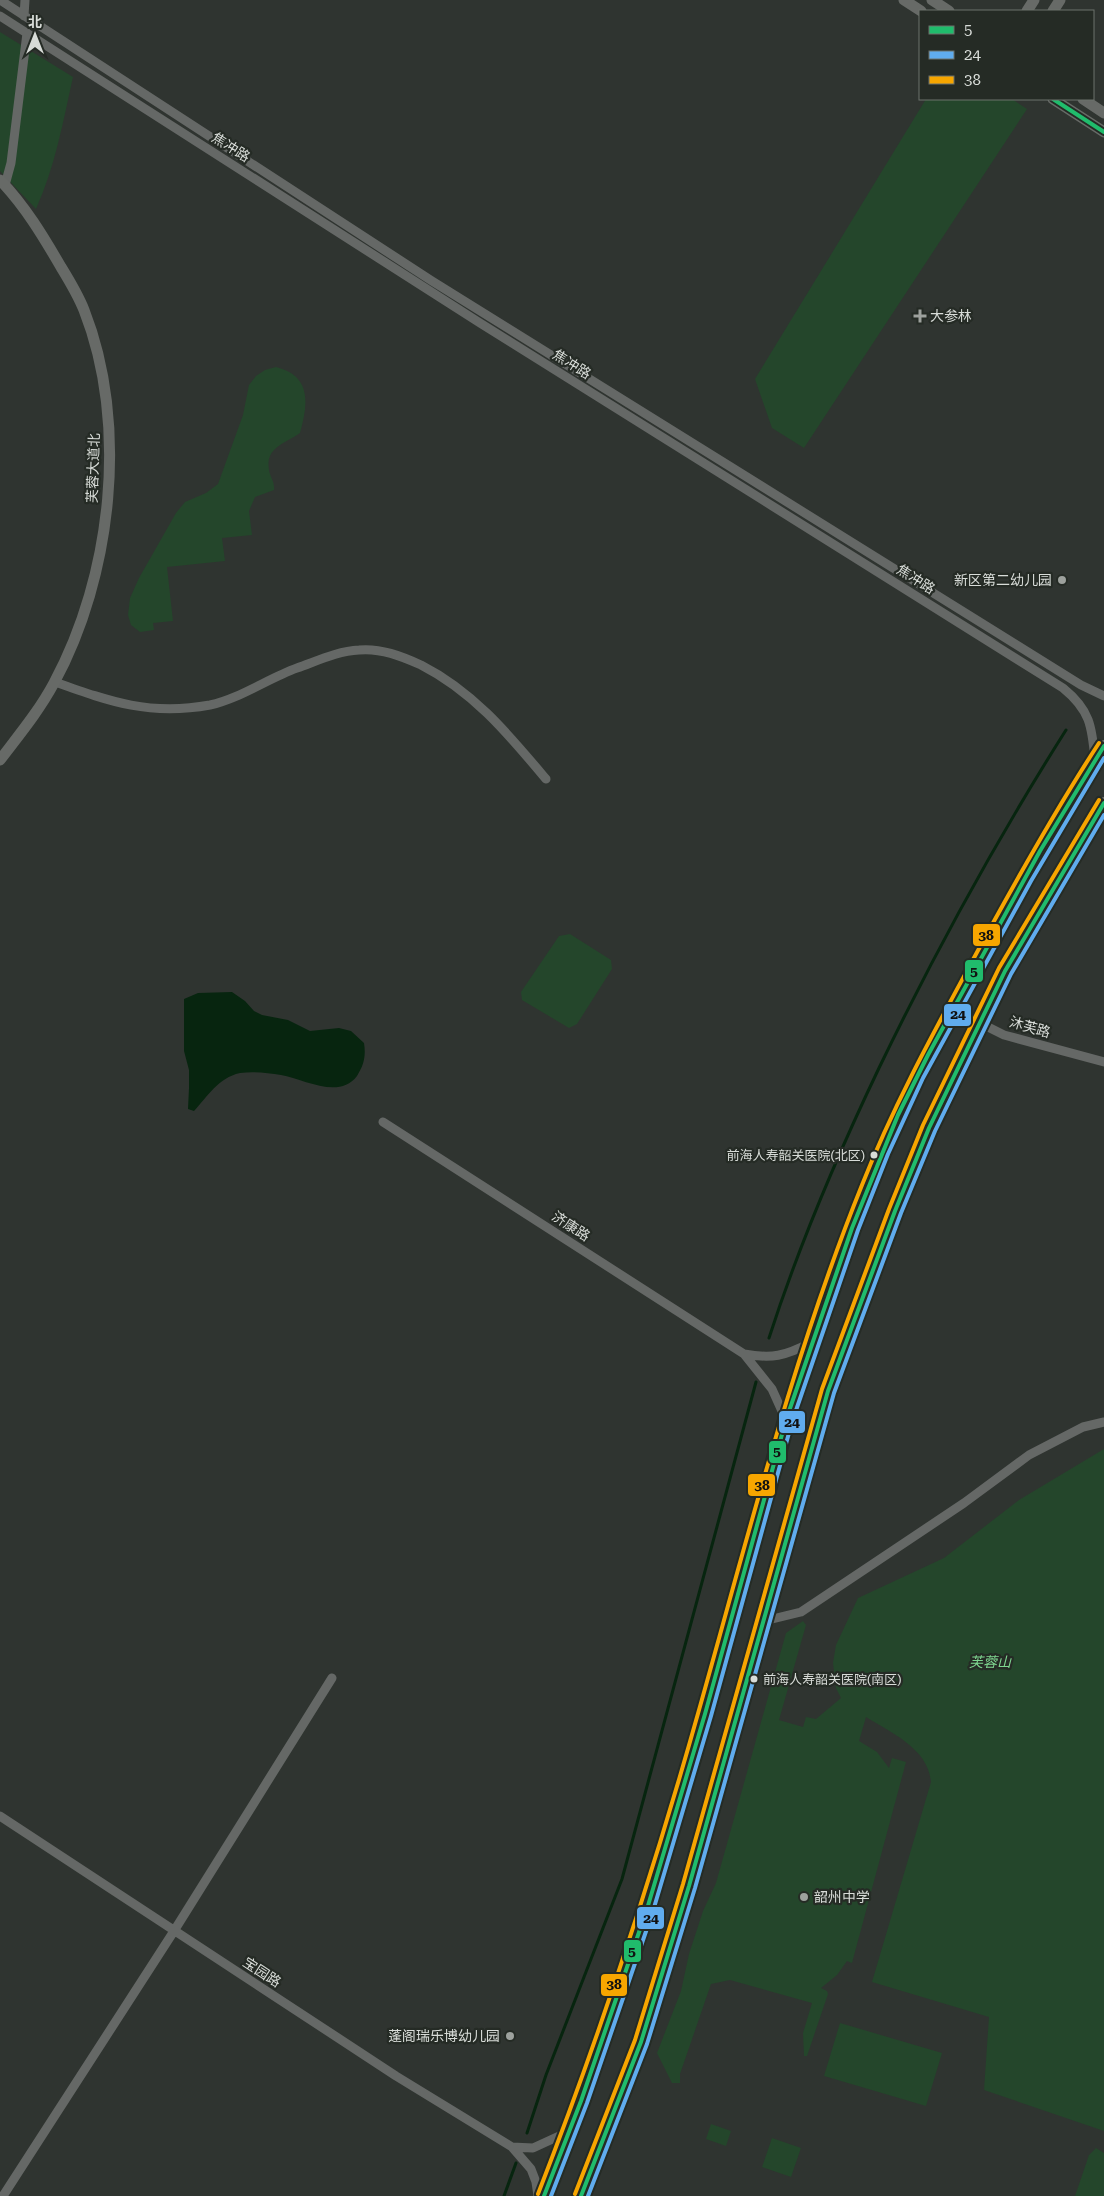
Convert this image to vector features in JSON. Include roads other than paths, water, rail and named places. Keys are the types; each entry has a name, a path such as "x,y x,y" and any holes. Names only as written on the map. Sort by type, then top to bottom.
{"main road":[{"path":"904,0 919,10"},
{"path":"932,0 947,10"},
{"path":"1055,100 1104,132"},
{"path":"1084,100 1104,113"},
{"name":"芙蓉大道北","path":"0,760 36,713 55,682 82,621 97,564 109,478 109,422 99,358 84,308 43,235 2,183"},
{"path":"544,2196 571,2130 611,2020 652,1894 786,1420 810,1343 898,1116 952,1009 1041,848 1104,746"},
{"path":"581,2196 641,2042 689,1886 828,1391 847,1337 929,1128 1027,932 1104,803"}],"street":[{"name":"焦冲路","path":"0,0 432,281 1072,680 1090,691 1104,696"},
{"path":"24,16 25,0"},
{"name":"焦冲路","path":"0,16 480,323 1063,688 1078,701 1088,718 1095,760"},
{"path":"2,183 11,163 27,34"},
{"path":"55,682 118,704 142,708 182,709 212,704 235,696 275,676 336,654 358,650 385,652 409,660 440,675 467,695 486,710 546,779"},
{"name":"沐芙路","path":"952,1009 1004,1035 1104,1062"},
{"name":"济康路","path":"383,1122 744,1354 772,1389 786,1420"},
{"name":"济康路","path":"744,1354 770,1358 792,1352 810,1343"},
{"path":"764,1621 801,1612 964,1503 1030,1455 1083,1427 1104,1422"},
{"path":"3,2196 174,1931 332,1678"},
{"name":"宝园路","path":"0,1816 396,2076 512,2146 531,2169 536,2182 538,2196"},
{"path":"512,2146 533,2148 571,2130"}],"waterway":[{"path":"769,1338 793,1269 820,1201 848,1134 879,1068 968,896 1066,730"},
{"path":"527,2133 546,2075 622,1879 756,1382"},
{"path":"504,2196 516,2163"}],"place":[{"name":"大参林","path":"920,316"},
{"name":"新区第二幼儿园","path":"1062,580"},
{"name":"前海人寿韶关医院(北区)","path":"874,1155"},
{"name":"前海人寿韶关医院(南区)","path":"754,1679"},
{"name":"韶州中学","path":"804,1897"},
{"name":"蓬阁瑞乐博幼儿园","path":"510,2036"}],"park label":[{"name":"芙蓉山","path":"990,1662"}]}
